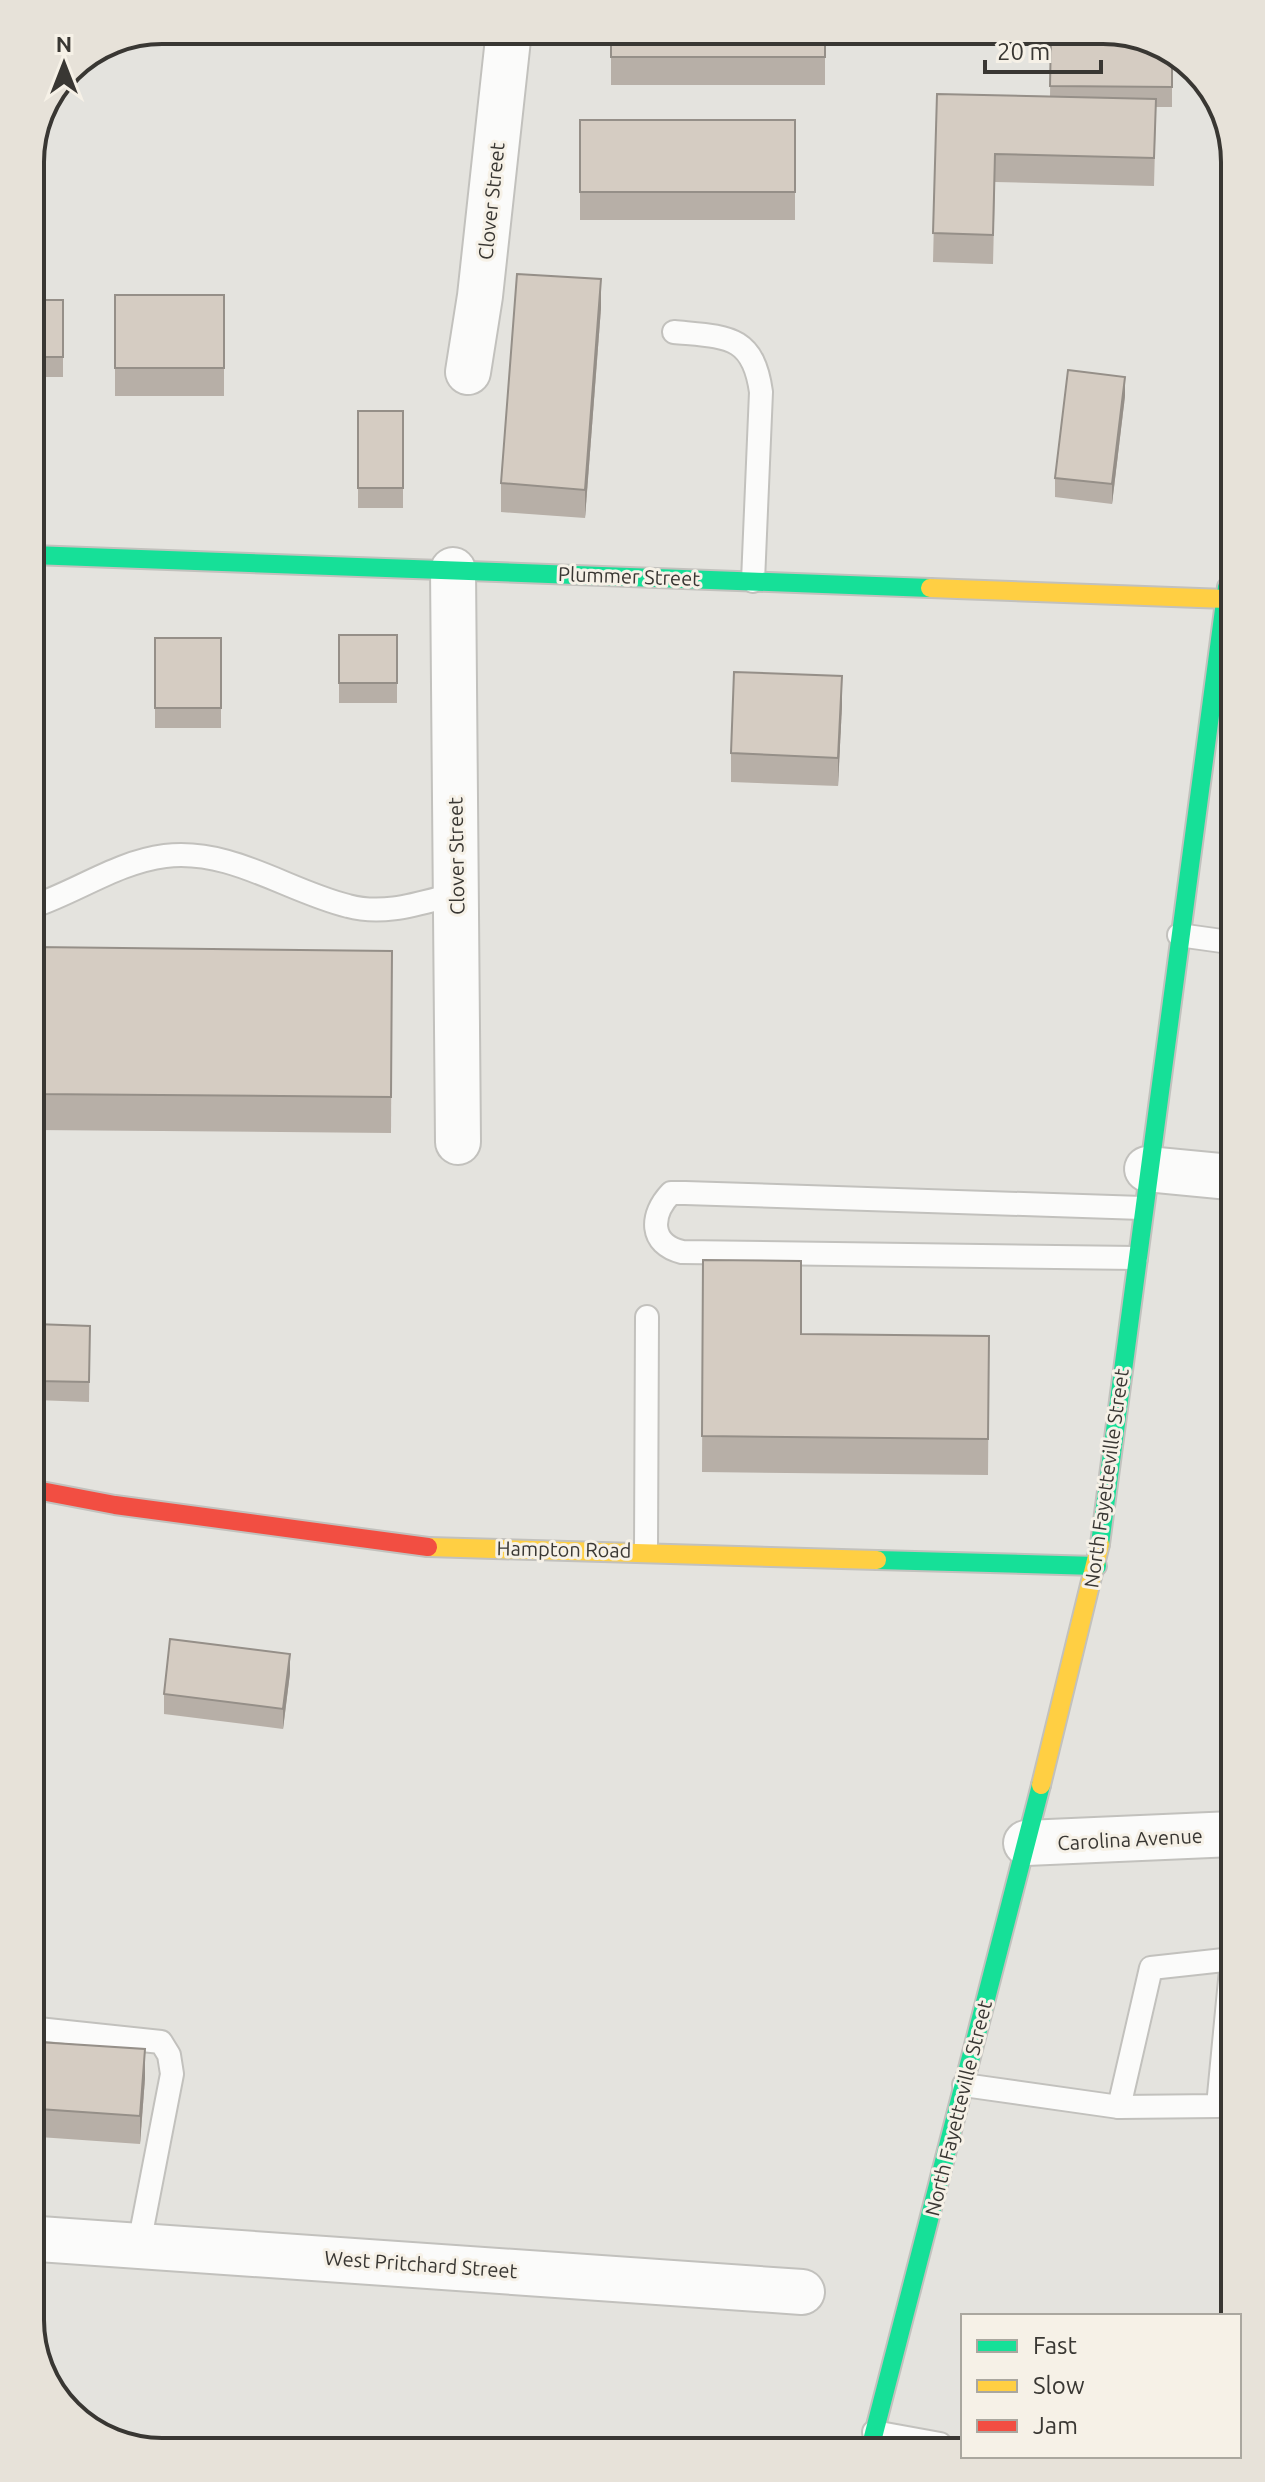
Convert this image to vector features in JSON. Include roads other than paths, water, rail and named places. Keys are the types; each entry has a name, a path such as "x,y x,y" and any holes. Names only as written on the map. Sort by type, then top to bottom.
{"street":[{"name":"Clover Street","path":"468,372 480,296 507,44"},
{"name":"Plummer Street","path":"44,555 753,581 1221,593"},
{"name":"Clover Street","path":"453,570 458,1142"},
{"name":"North Fayetteville Street","path":"872,2438 1097,1566 1144,1189 1221,629"},
{"path":"1144,1189 1221,1178"},
{"name":"Hampton Road","path":"44,1492 115,1505 409,1546 1097,1566"},
{"name":"Carolina Avenue","path":"1026,1843 1221,1835"},
{"name":"West Pritchard Street","path":"44,2239 802,2292"}],"lane":[{"path":"674,332 720,336 743,347 757,363 761,392 753,581"},
{"path":"44,902 126,866 166,856 209,857 348,907 390,910 456,894"},
{"path":"1179,935 1221,941"},
{"path":"1136,1258 682,1252 667,1248 657,1239 655,1220 661,1204 671,1193 1144,1189"},
{"path":"646,1551 647,1317"},
{"path":"1119,2107 1151,1968 1221,1961"},
{"path":"44,2030 143,2038 161,2042 169,2055 172,2074 139,2244"},
{"path":"964,2085 1119,2107 1218,2106 1221,2062"}]}
